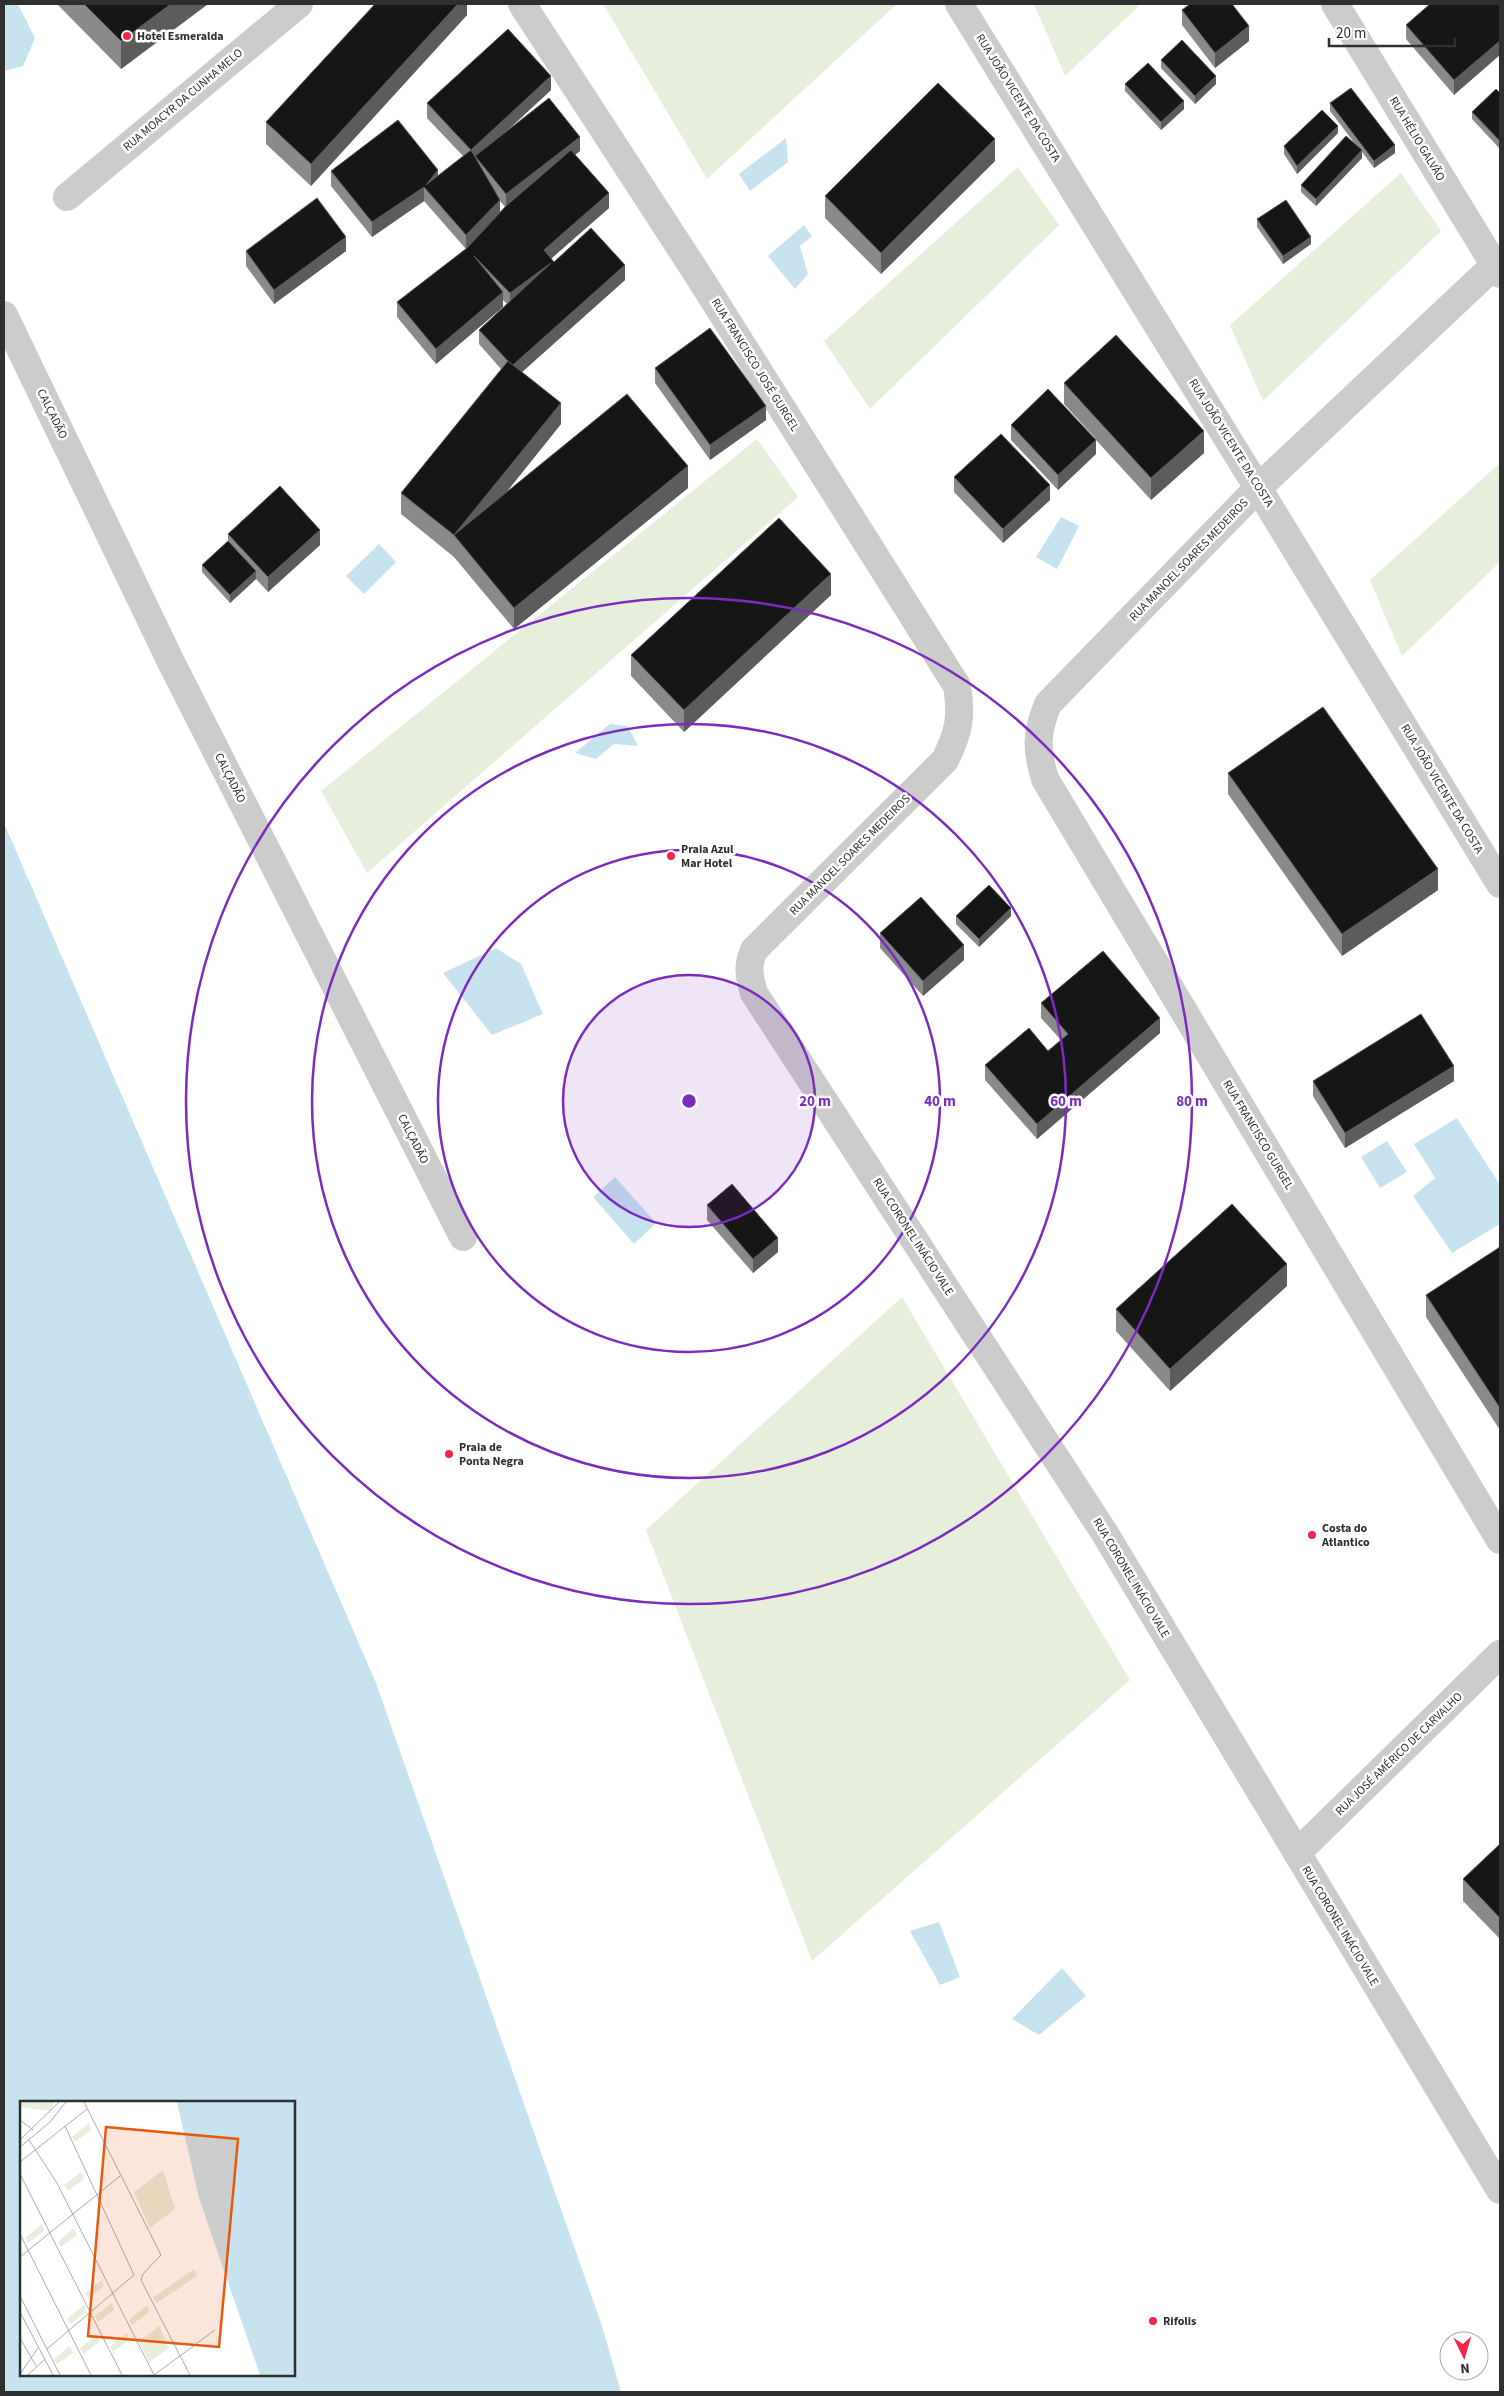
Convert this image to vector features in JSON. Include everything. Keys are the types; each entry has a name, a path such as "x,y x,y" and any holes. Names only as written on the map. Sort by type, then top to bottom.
{"street":[{"name":"RUA MOACYR DA CUNHA MELO","path":"67,197 299,4"},
{"name":"RUA FRANCISCO JOSÉ GURGEL","path":"522,4 698,275 957,686 961,712 957,736"},
{"name":"RUA JOÃO VICENTE DA COSTA","path":"959,4 1500,884"},
{"name":"RUA HÉLIO GALVÃO","path":"1335,4 1498,266"},
{"name":"RUA MANOEL SOARES MEDEIROS","path":"1040,724 1048,704 1258,488 1498,266"},
{"name":"CALÇADÃO","path":"4,315 176,672 463,1237"},
{"name":"RUA FRANCISCO GURGEL","path":"1040,724 1038,741 1039,759 1045,779 1500,1540"},
{"name":"RUA MANOEL SOARES MEDEIROS","path":"748,976 749,963 754,950 946,760 957,736"},
{"name":"RUA CORONEL INÁCIO VALE","path":"748,976 754,993 1104,1532 1500,2190"},
{"name":"RUA JOSÉ AMÉRICO DE CARVALHO","path":"1297,1853 1500,1654"}],"green space":[{"path":"603,4 897,4 707,179"},
{"path":"1034,4 1141,4 1065,76"},
{"path":"1018,167 1059,225 870,409 824,341"},
{"path":"1401,173 1441,231 1263,401 1230,325"},
{"path":"757,439 798,497 367,873 321,791"},
{"path":"1500,463 1500,562 1402,656 1370,580"},
{"path":"902,1297 1130,1680 812,1961 646,1530"}],"water":[{"path":"4,4 18,4 35,38 23,66 4,71"},
{"path":"786,138 788,162 750,191 739,174"},
{"path":"804,225 812,236 800,246 808,274 795,289 768,256"},
{"path":"1061,517 1079,526 1057,569 1036,557"},
{"path":"379,544 396,562 364,594 346,576"},
{"path":"610,724 628,726 638,746 614,744 596,759 575,753"},
{"path":"4,823 376,1683 602,2326 621,2392 4,2392"},
{"path":"496,948 521,964 543,1014 492,1035 443,973"},
{"path":"1457,1118 1500,1185 1500,1224 1452,1253 1413,1196 1435,1178 1414,1144"},
{"path":"1387,1141 1407,1172 1380,1188 1361,1157"},
{"path":"615,1177 656,1223 634,1244 593,1197"},
{"path":"939,1922 960,1977 940,1985 910,1931"},
{"path":"1062,1968 1086,1996 1039,2035 1012,2019"}],"building":[{"path":"84,4 171,4 121,41"},
{"path":"375,4 458,4 311,164 266,122"},
{"path":"1190,4 1232,4 1249,26 1215,53 1182,10"},
{"path":"1430,4 1500,4 1500,41 1454,80 1406,25"},
{"path":"508,29 551,76 471,150 427,103"},
{"path":"1182,40 1216,76 1195,96 1161,60"},
{"path":"1148,63 1184,101 1161,122 1125,84"},
{"path":"938,83 995,139 881,253 825,196"},
{"path":"1351,88 1395,145 1374,161 1330,103"},
{"path":"1496,89 1500,93 1500,141 1472,112"},
{"path":"549,98 580,137 506,194 475,156"},
{"path":"1322,110 1338,126 1297,166 1284,146"},
{"path":"398,120 438,170 426,185 471,150 500,200 466,235 424,187 372,222 331,171"},
{"path":"1346,136 1362,150 1316,199 1301,185"},
{"path":"571,150 609,193 544,250 554,262 591,228 625,265 513,365 479,330 551,263 510,293 474,256 503,292 436,349 397,302 467,248 506,206"},
{"path":"317,198 346,237 274,290 246,251"},
{"path":"1286,200 1311,237 1283,256 1257,219"},
{"path":"710,328 766,406 710,445 655,368"},
{"path":"1116,335 1204,431 1151,478 1064,383"},
{"path":"508,361 561,403 454,535 401,493"},
{"path":"1048,389 1096,440 1058,475 1011,425"},
{"path":"627,394 688,466 514,608 454,535"},
{"path":"1001,434 1050,485 1003,529 954,477"},
{"path":"280,486 320,530 268,577 228,534"},
{"path":"779,518 831,574 684,710 631,655"},
{"path":"228,541 256,571 230,595 202,565"},
{"path":"1323,707 1438,869 1342,934 1228,773"},
{"path":"989,885 1011,908 979,939 956,916"},
{"path":"921,897 964,945 923,981 880,933"},
{"path":"1103,951 1160,1018 1037,1124 985,1065 1029,1028 1048,1051 1068,1034 1041,1003"},
{"path":"1421,1014 1454,1066 1345,1133 1313,1081"},
{"path":"732,1184 778,1238 753,1259 707,1205"},
{"path":"1232,1204 1287,1264 1170,1369 1116,1309"},
{"path":"1500,1247 1500,1408 1426,1295"},
{"path":"1500,1844 1500,1918 1463,1879"}],"place":[{"name":"Hotel Esmeralda","path":"127,36"},
{"name":"Praia Azul Mar Hotel","path":"671,856"},
{"name":"Praia de Ponta Negra","path":"449,1454"},
{"name":"Costa do Atlantico","path":"1312,1535"},
{"name":"Rifolis","path":"1153,2321"}]}
